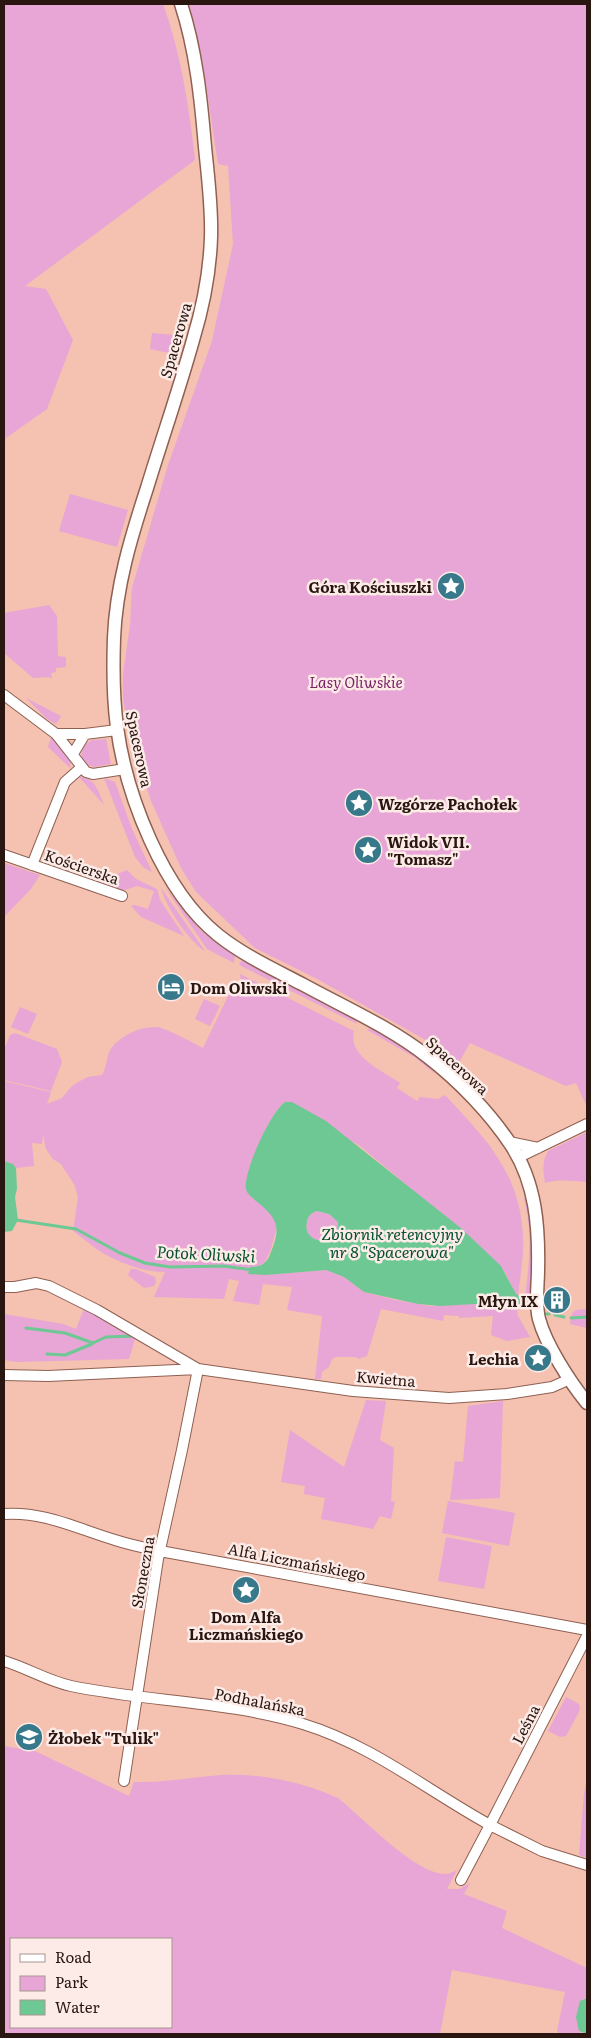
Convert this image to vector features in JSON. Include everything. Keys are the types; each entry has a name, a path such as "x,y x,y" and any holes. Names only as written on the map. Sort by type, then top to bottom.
{"main road":[{"name":"Spacerowa","path":"180,4 186,20 198,79 203,118 211,213 209,266 194,338 135,525 120,583 114,642 114,704 125,769 154,848 169,876 192,910 206,925 242,952 366,1018 427,1056 481,1108 509,1142 519,1157 528,1177 535,1205 538,1238 537,1306 543,1331 570,1379 587,1403"}],"street":[{"path":"4,695 56,734 86,772 93,774 125,769"},
{"path":"56,734 85,734 117,730"},
{"path":"73,754 85,734"},
{"name":"Kościerska","path":"32,865 65,782 82,767"},
{"name":"Kościerska","path":"4,855 122,896"},
{"path":"519,1157 587,1124"},
{"path":"509,1142 538,1148"},
{"name":"Kwietna","path":"4,1287 36,1283 49,1286 82,1301 198,1369"},
{"name":"Kwietna","path":"4,1375 48,1376 198,1369 353,1391 450,1398 507,1394 552,1387 570,1379"},
{"name":"Słoneczna","path":"124,1781 160,1551 198,1369"},
{"name":"Alfa Liczmańskiego","path":"4,1514 42,1516 115,1540 160,1551 587,1630"},
{"name":"Leśna","path":"461,1880 587,1636"},
{"name":"Podhalańska","path":"4,1661 69,1686 248,1711 312,1727 376,1756 490,1825"},
{"path":"490,1825 542,1851 587,1865"}],"green space":[{"path":"4,4 163,4 175,42 184,81 195,160 25,286 46,289 73,340 47,409 6,438 4,443"},
{"name":"Lasy Oliwskie","path":"189,4 587,4 587,1107 576,1083 566,1086 470,1043 457,1066 438,1047 319,980 255,948 196,892 181,868 151,801 130,736 123,699 123,674 130,625 132,588 168,465 212,341 233,244 228,166 218,164 202,58"},
{"path":"152,333 174,335 169,353 150,349"},
{"path":"70,494 128,510 117,547 59,531"},
{"path":"49,605 57,616 58,656 66,657 66,667 56,668 56,672 51,673 52,679 49,677 33,678 4,653 4,613"},
{"path":"26,698 61,716 56,724 47,719"},
{"path":"51,737 68,754 70,768 48,747"},
{"path":"106,739 111,764 94,767 85,764 81,756 84,745 92,740"},
{"path":"79,777 84,777 93,782 104,805"},
{"path":"104,778 115,782 132,829 152,872 143,867 135,857"},
{"path":"4,863 40,875 31,889 4,917"},
{"path":"127,870 136,879 157,889 160,900 184,936 141,917 131,906 135,905 148,909 154,891 137,886 122,891 100,884 101,881"},
{"path":"164,886 201,931 235,955 234,963 207,949"},
{"path":"161,888 205,951 192,940 178,922 167,904"},
{"path":"244,960 355,1019 357,1024 239,965"},
{"path":"240,974 354,1031 353,1040 361,1055 376,1068 400,1083 397,1088 417,1101 420,1097 438,1099 445,1095 474,1127 499,1159 516,1195 521,1215 523,1238 518,1296 505,1272 360,1146 285,1102 266,1128 247,1179 246,1187 273,1216 277,1227 265,1262 259,1266 250,1267 248,1273 266,1275 326,1270 344,1277 364,1292 396,1300 430,1306 470,1304 517,1308 518,1316 530,1337 507,1341 491,1335 493,1316 459,1318 459,1316 444,1315 443,1321 381,1309 367,1356 358,1359 356,1357 336,1357 332,1359 329,1367 322,1372 321,1379 315,1379 322,1316 287,1310 292,1287 263,1284 259,1305 233,1301 239,1281 229,1279 224,1299 154,1297 165,1272 147,1270 121,1262 98,1250 73,1231 78,1197 75,1186 61,1164 53,1159 46,1149 43,1135 42,1144 32,1143 34,1166 16,1168 13,1164 4,1161 4,1081 51,1092 47,1104 62,1098 72,1086 80,1081 88,1077 102,1075 112,1047 132,1032 157,1027 203,1048 231,990 240,995 242,987"},
{"path":"204,999 220,1006 210,1026 195,1019"},
{"path":"20,1007 37,1014 28,1034 11,1027"},
{"path":"370,1028 386,1035 406,1048 424,1062 436,1075 416,1058 367,1030"},
{"path":"15,1033 57,1049 62,1062 51,1091 4,1080 4,1050 10,1035"},
{"path":"587,1132 587,1182 561,1181 545,1183 544,1166 548,1151"},
{"path":"524,1198 526,1199 531,1239 530,1305 525,1299 529,1261 529,1224"},
{"path":"317,1211 329,1214 338,1222 337,1231 327,1241 314,1239 307,1230 308,1218"},
{"path":"131,1269 136,1269 155,1277 156,1282 154,1286 144,1288 128,1275"},
{"path":"85,1306 136,1336 129,1359 17,1362 4,1360 4,1314 63,1324 76,1329"},
{"path":"587,1309 587,1328 570,1324 571,1316 574,1312"},
{"path":"366,1400 386,1401 380,1440 394,1448 391,1501 395,1502 391,1519 380,1516 373,1529 321,1519 325,1498 304,1494 305,1486 281,1482 290,1430 344,1467"},
{"path":"503,1401 500,1498 450,1500 455,1461 463,1462 468,1406"},
{"path":"448,1501 515,1513 509,1546 442,1533"},
{"path":"446,1537 492,1546 484,1589 438,1581"},
{"path":"566,1697 579,1704 580,1710 566,1736 560,1737 548,1731"},
{"path":"4,1746 35,1751 129,1796 134,1782 167,1781 222,1775 266,1777 296,1783 325,1792 338,1798 390,1844 420,1865 434,1872 446,1874 457,1870 447,1889 459,1889 470,1883 464,1894 507,1911 502,1928 587,1968 587,1998 583,1999 579,2031 583,2034 560,2034 557,2031 565,1992 452,1970 440,2034 4,2034"},
{"path":"587,1778 587,1858 579,1855"}],"water":[{"name":"Zbiornik retencyjny nr 8 \"Spacerowa\"","path":"285,1102 292,1102 326,1121 462,1229 501,1266 516,1294 525,1299 529,1309 475,1304 440,1306 418,1304 364,1292 344,1277 326,1270 266,1275 248,1274 250,1267 261,1265 267,1260 275,1239 276,1225 274,1219 249,1194 246,1189 246,1181 259,1142 279,1108","holes":["317,1211 329,1214 338,1222 337,1231 333,1237 327,1240 315,1239 307,1229 309,1216"]},
{"path":"4,1161 13,1164 16,1168 17,1189 15,1197 18,1220 12,1231 4,1232"},
{"path":"587,1998 587,2034 579,2031 576,2017 580,2001"}],"waterway":[{"name":"Potok Oliwski","path":"16,1220 76,1229 120,1253 145,1263 170,1267 223,1266 253,1270"},
{"name":"Potok Oliwski","path":"555,1315 564,1317"},
{"name":"Potok Oliwski","path":"571,1318 587,1317"},
{"path":"26,1328 65,1333 93,1343 106,1337 134,1336"},
{"path":"47,1354 65,1355 92,1344"}],"place":[{"name":"Góra Kościuszki","path":"451,586"},
{"name":"Wzgórze Pachołek","path":"359,803"},
{"name":"Widok VII. \"Tomasz\"","path":"368,850"},
{"name":"Dom Oliwski","path":"171,987"},
{"name":"Młyn IX","path":"557,1300"},
{"name":"Lechia","path":"538,1358"},
{"name":"Dom Alfa Liczmańskiego","path":"246,1590"},
{"name":"Żłobek \"Tulik\"","path":"29,1737"}]}
